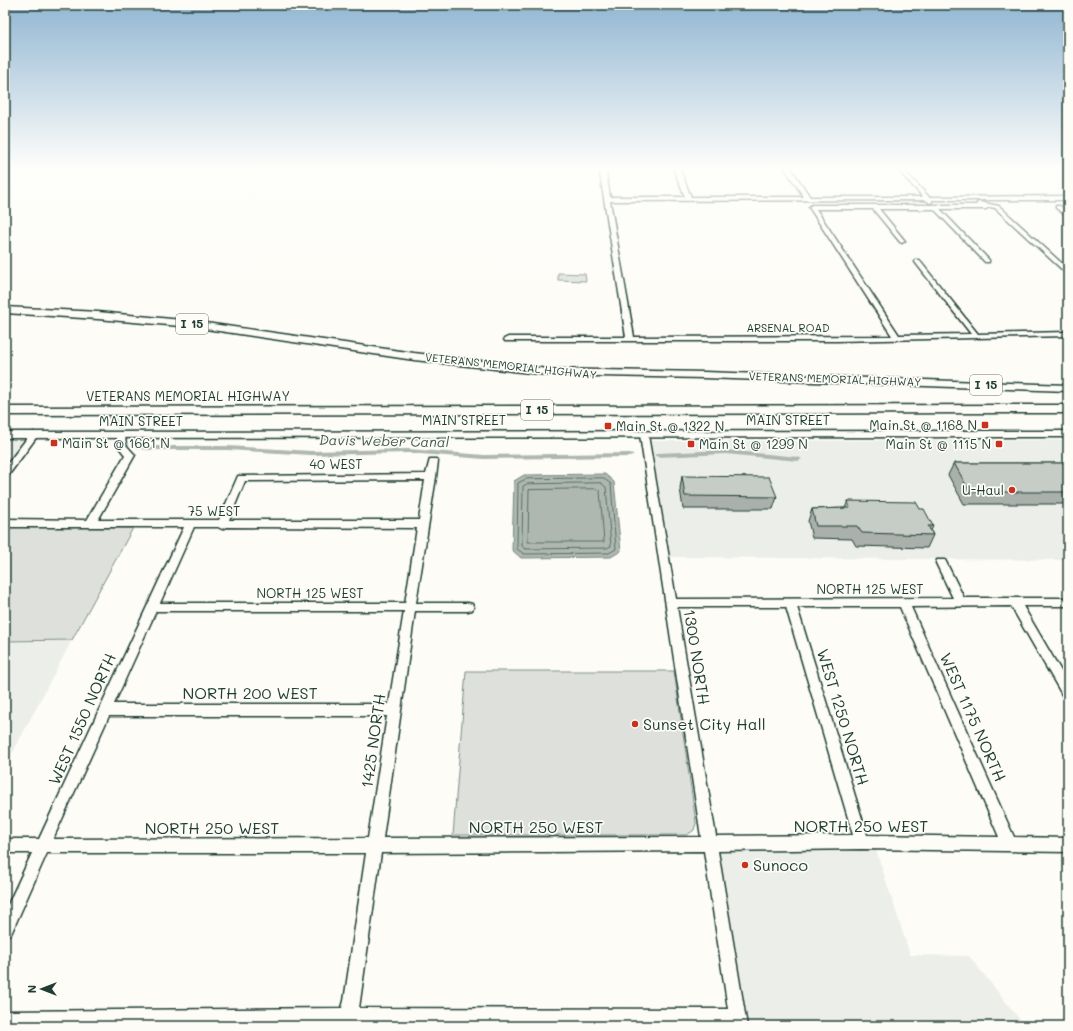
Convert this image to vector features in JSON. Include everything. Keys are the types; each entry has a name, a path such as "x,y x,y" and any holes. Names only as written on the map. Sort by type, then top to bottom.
{"highway":[{"name":"VETERANS MEMORIAL HIGHWAY","path":"10,310 120,317 190,324 443,360 548,372 596,375 700,375 904,381 1068,388"},
{"path":"904,381 1068,381"},
{"name":"VETERANS MEMORIAL HIGHWAY","path":"5,411 1068,409"}],"main road":[{"name":"MAIN STREET","path":"5,435 1068,434"}],"street":[{"path":"610,215 630,338"},
{"path":"817,215 897,338"},
{"path":"881,215 902,242"},
{"path":"943,215 986,261"},
{"path":"1006,215 1068,273"},
{"path":"917,261 977,336"},
{"name":"ARSENAL ROAD","path":"508,339 897,338 1068,334"},
{"path":"5,474 34,435"},
{"path":"90,524 130,455 122,445 121,435"},
{"name":"1300 NORTH","path":"644,435 738,1022"},
{"name":"1425 NORTH","path":"348,1021 433,461"},
{"name":"40 WEST","path":"222,525 242,478 431,477"},
{"name":"75 WEST","path":"5,523 190,525 424,524"},
{"name":"WEST 1550 NORTH","path":"5,928 190,525"},
{"path":"941,563 961,603"},
{"name":"NORTH 125 WEST","path":"671,602 1068,602"},
{"name":"WEST 1250 NORTH","path":"790,603 862,842"},
{"name":"WEST 1175 NORTH","path":"904,603 1010,845"},
{"path":"1015,603 1068,694"},
{"name":"NORTH 125 WEST","path":"152,607 468,606"},
{"name":"NORTH 200 WEST","path":"105,710 394,710"},
{"name":"NORTH 250 WEST","path":"5,846 375,846 862,842 1068,846"},
{"path":"5,1019 738,1022"}],"shaded area":[{"path":"558,273 585,274 586,281 558,280"},
{"path":"5,437 26,437 5,466"},
{"path":"1068,440 1068,560 670,557 651,441"},
{"path":"5,527 133,528 72,640 5,641"},
{"path":"72,640 5,767 5,641"},
{"path":"466,671 674,671 696,823 694,830 687,835 453,835"},
{"path":"715,844 875,847 910,955 969,956 1025,1026 747,1026"}],"water":[{"path":"605,474 614,482 621,551 611,557 521,558 512,550 514,481 524,475"}],"building":[{"path":"954,463 1068,463 1068,492 970,492"},
{"path":"682,476 769,477 777,497 685,496"},
{"path":"848,501 916,502 920,509 924,509 933,526 928,526 933,535 862,533 857,526 816,526 812,509 850,508"}],"waterway":[{"path":"110,417 119,426"},
{"name":"Davis Weber Canal","path":"139,446 147,448 228,448 311,453 408,451 484,457 630,455"},
{"name":"Davis Weber Canal","path":"658,455 726,452 798,459"}],"place":[{"name":"Main St @ 1168 N","path":"985,425"},
{"name":"Main St @ 1322 N","path":"608,426"},
{"name":"Main St @ 1661 N","path":"54,443"},
{"name":"Main St @ 1299 N","path":"691,444"},
{"name":"Main St @ 1115 N","path":"999,444"},
{"name":"U-Haul","path":"1012,490"},
{"name":"Sunset City Hall","path":"635,724"},
{"name":"Sunoco","path":"745,865"}]}
